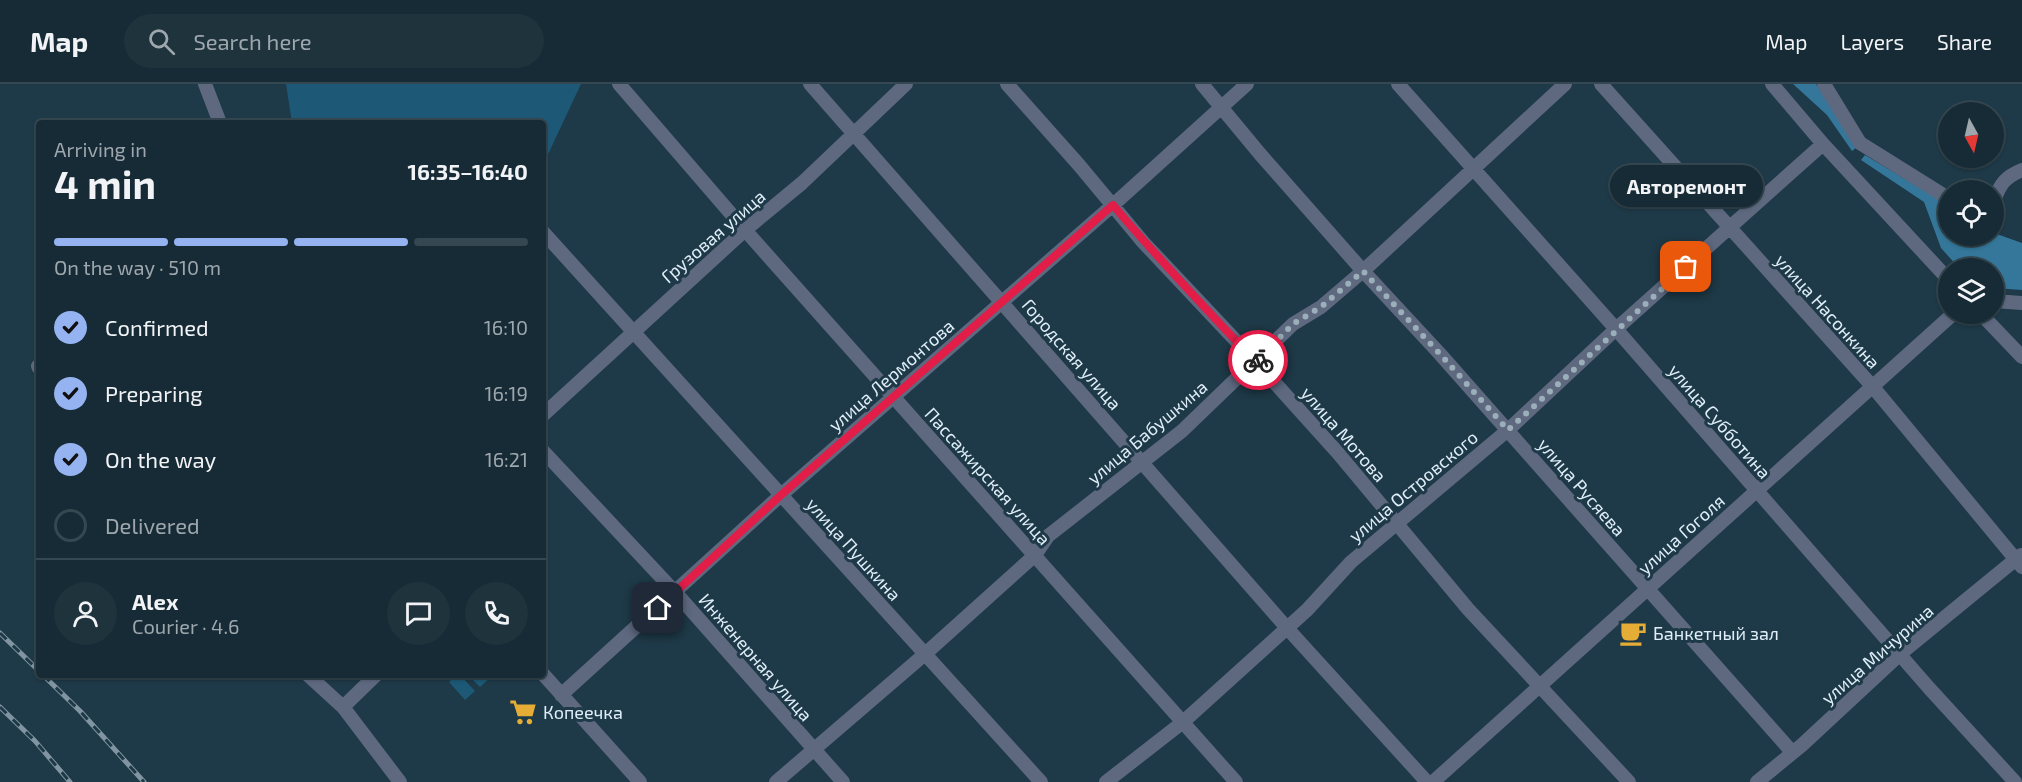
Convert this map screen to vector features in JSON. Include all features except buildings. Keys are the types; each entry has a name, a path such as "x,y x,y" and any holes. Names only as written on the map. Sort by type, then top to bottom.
{"street":[{"path":"205,84 219,120"},
{"name":"Пассажирская улица","path":"619,84 893,398 1236,782"},
{"name":"Городская улица","path":"810,84 1287,628 1427,782"},
{"name":"Грузовая улица","path":"546,412 745,230 802,183 906,84"},
{"name":"улица Мотова","path":"1007,84 1143,242 1256,362 1398,524 1468,609 1629,782"},
{"name":"улица Русяева","path":"1202,84 1363,271 1508,430 1792,752"},
{"name":"улица Лермонтова","path":"561,695 781,495 1113,205 1247,84"},
{"name":"улица Субботина","path":"1398,84 1616,329 1899,654 2015,782"},
{"name":"улица Бабушкина","path":"777,782 1035,555 1048,536 1182,431 1293,324 1321,307 1363,271 1565,84"},
{"name":"улица Насонкина","path":"1601,84 1873,387 2020,561"},
{"path":"1772,84 1823,144 1938,268"},
{"path":"1824,84 1860,143 1938,192"},
{"name":"улица Островского","path":"1106,782 1183,722 1307,610 1351,562 1508,430 1616,329 1823,144"},
{"path":"2004,181 2009,175 2022,170"},
{"name":"улица Пушкина","path":"546,235 1041,782"},
{"path":"2004,302 2022,303"},
{"name":"улица Гоголя","path":"1433,782 1942,324"},
{"path":"1991,324 2022,357"},
{"name":"Инженерная улица","path":"546,454 675,592 843,782"},
{"name":"улица Мичурина","path":"1757,782 1802,745 1899,654 2020,561"},
{"path":"311,678 343,707 400,782"},
{"path":"343,707 373,678"},
{"path":"546,678 640,782"}],"shaded area":[{"path":"286,84 581,84 546,159 546,120 292,120"},
{"path":"1793,84 1816,84 1857,147 1852,151 1827,115"},
{"path":"1865,155 1938,199 1938,240 1924,202 1861,160"},
{"path":"2004,237 2022,243 2022,290 2004,289 2004,258 1950,258 1940,246 2004,246"},
{"path":"454,678 463,678 475,691 465,700 449,682"},
{"path":"471,678 490,678 480,687"}],"railway":[{"path":"0,633 36,668"},
{"path":"46,678 80,711 144,782"},
{"path":"0,707 35,741 70,782"}],"way so far":[{"path":"1258,360 1293,324 1321,307 1363,271 1508,430 1686,267"}],"place":[{"name":"Авторемонт","path":"1686,267"},
{"name":"Банкетный зал","path":"1633,633"},
{"name":"Копеечка","path":"523,712"}],"route":[{"path":"658,608 781,495 1113,205 1143,242 1256,362 1258,360"}]}
